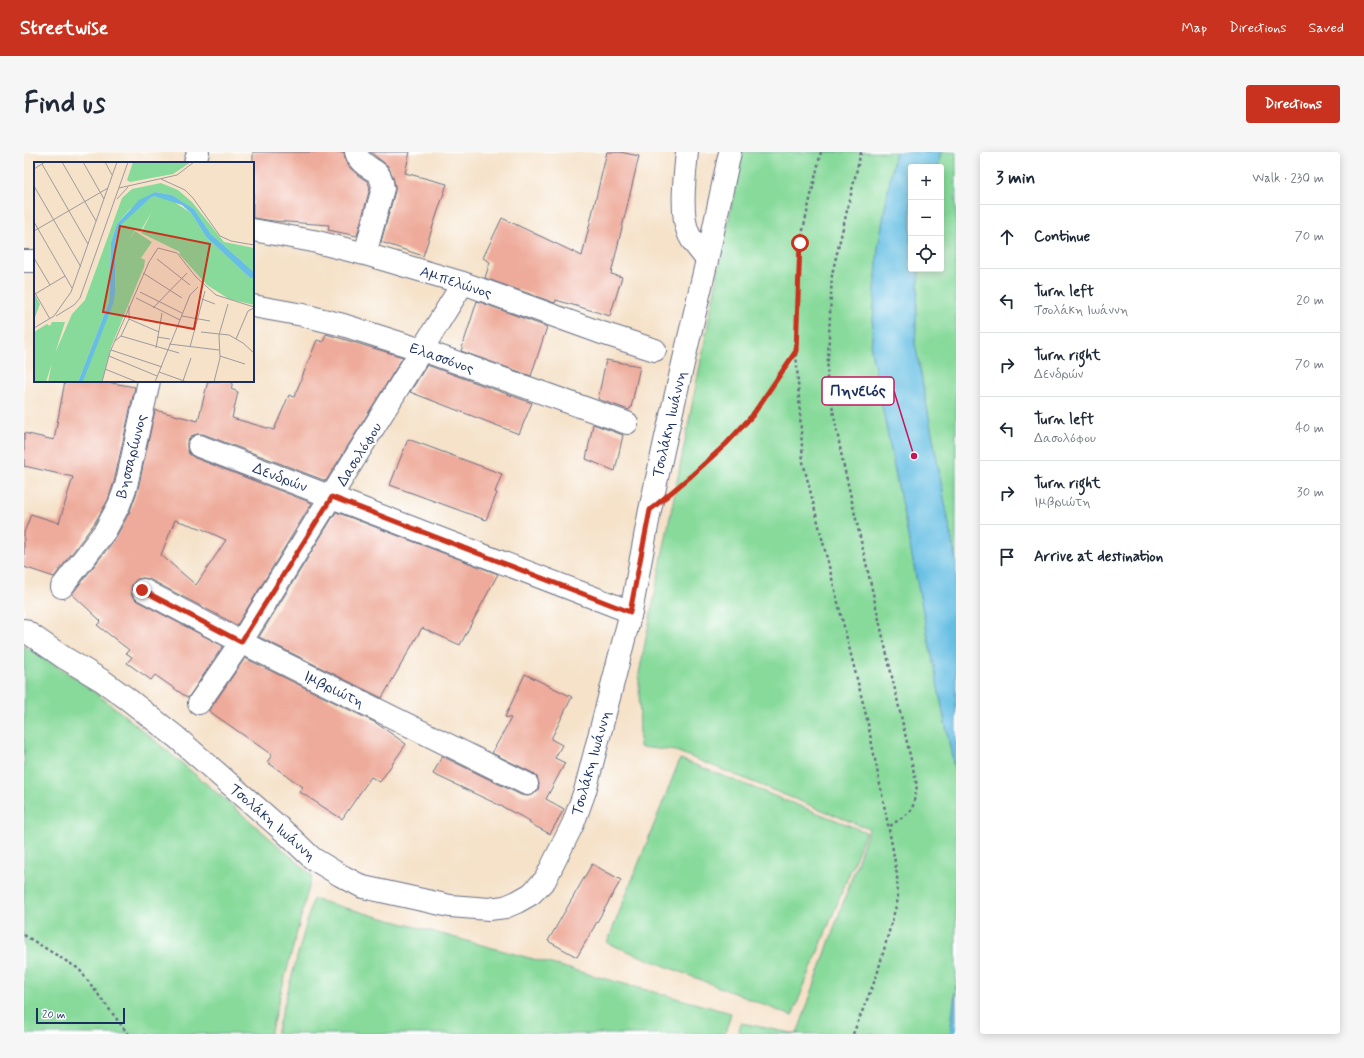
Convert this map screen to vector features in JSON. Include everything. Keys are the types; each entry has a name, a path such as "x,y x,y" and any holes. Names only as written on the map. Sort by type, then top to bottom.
{"street":[{"path":"195,162 198,152"},
{"path":"356,152 361,161 378,173 382,178 383,188 365,254"},
{"path":"687,152 684,220 688,234 707,260"},
{"name":"Τσολάκη Ιωάννη","path":"24,630 63,657 103,681 176,737 287,834 312,858 363,887 450,906 488,909 505,907 531,894 545,880 573,824 585,791 630,612 650,510 730,152"},
{"name":"Αμπελώνος","path":"254,230 313,241 365,254 464,283 599,332 655,350"},
{"name":"Δασολόφου","path":"199,703 241,642 464,283"},
{"name":"Ελασσόνος","path":"254,306 303,315 343,325 422,350 627,424"},
{"name":"Βησσαρίωνος","path":"62,587 105,531 119,504 126,486 149,382"},
{"name":"Δενδρών","path":"199,446 630,612"},
{"name":"Ιμβριώτη","path":"142,590 241,642 528,784"}],"path":[{"path":"821,152 800,243 796,351 803,462 867,719 889,826 897,875 898,899 877,975 853,1034"},
{"path":"861,152 832,274 827,378 842,458 917,786 912,810 889,826"},
{"path":"650,510 691,476 726,444 752,416 796,351"},
{"path":"24,935 79,969 128,1034"}],"green space":[{"path":"742,152 895,152 878,248 871,350 956,778 956,986 950,1034 797,1034 869,829 676,751 640,747 639,674"},
{"path":"941,152 956,152 956,562 915,343 919,272 944,272 944,164 939,164"},
{"path":"24,646 62,669 115,708 203,781 312,875 270,1034 24,1034"},
{"path":"680,759 866,832 792,1016 607,943"},
{"path":"313,899 731,1013 725,1034 276,1034"},
{"path":"741,1023 797,1034 738,1034"}],"water":[{"path":"895,152 941,152 939,164 908,164 908,272 919,272 915,343 956,562 956,777 871,350 878,248"},
{"path":"956,986 956,1034 950,1034"}],"building":[{"path":"253,152 344,152 349,167 368,182 370,188 357,236 328,230 329,225 254,218"},
{"path":"370,152 410,152 405,173 447,184 423,256 381,242 395,191 395,186 388,166"},
{"path":"607,152 620,152 639,156 611,274 622,277 610,316 556,300 555,303 485,278 490,262 483,258 502,218 582,256"},
{"path":"477,301 547,327 531,376 461,351"},
{"path":"326,334 403,357 326,481 203,434 191,436 187,442 189,454 195,458 312,503 237,625 149,579 137,579 132,585 132,596 137,601 223,646 188,698 155,675 151,680 127,663 132,657 126,653 129,650 97,625 101,621 72,594 115,539 130,511 138,489 155,410 198,421 208,382 233,382 231,389 238,392 232,418 274,430 289,395 294,397 317,340 323,342","holes":["175,520 200,528 226,540 196,585 161,555"]},
{"path":"606,360 640,366 631,408 629,410 598,399"},
{"path":"427,365 532,403 519,434 410,392"},
{"path":"65,382 107,382 135,387 114,482 108,500 94,524 54,577 24,567 24,533 31,514 59,523 73,477 24,466 24,433 54,440"},
{"path":"593,424 623,435 615,471 586,459"},
{"path":"408,439 502,474 495,492 497,493 486,520 390,485"},
{"path":"336,512 498,574 460,645 422,628 382,698 259,637"},
{"path":"245,658 376,723 406,744 380,782 371,777 342,819 300,792 303,787 267,762 272,755 209,711"},
{"path":"525,674 572,697 551,739 562,745 555,758 565,763 546,799 564,809 550,834 529,823 530,821 499,805 433,774 442,756 521,795 528,796 534,794 538,790 539,784 537,777 533,773 492,753 511,718 505,717"},
{"path":"592,864 621,880 577,957 548,941"}],"place":[{"name":"Πηνειός","path":"914,456"}],"route":[{"path":"142,590 241,642 332,497 630,612 650,510 691,476 726,444 752,416 796,351 800,243"}]}
